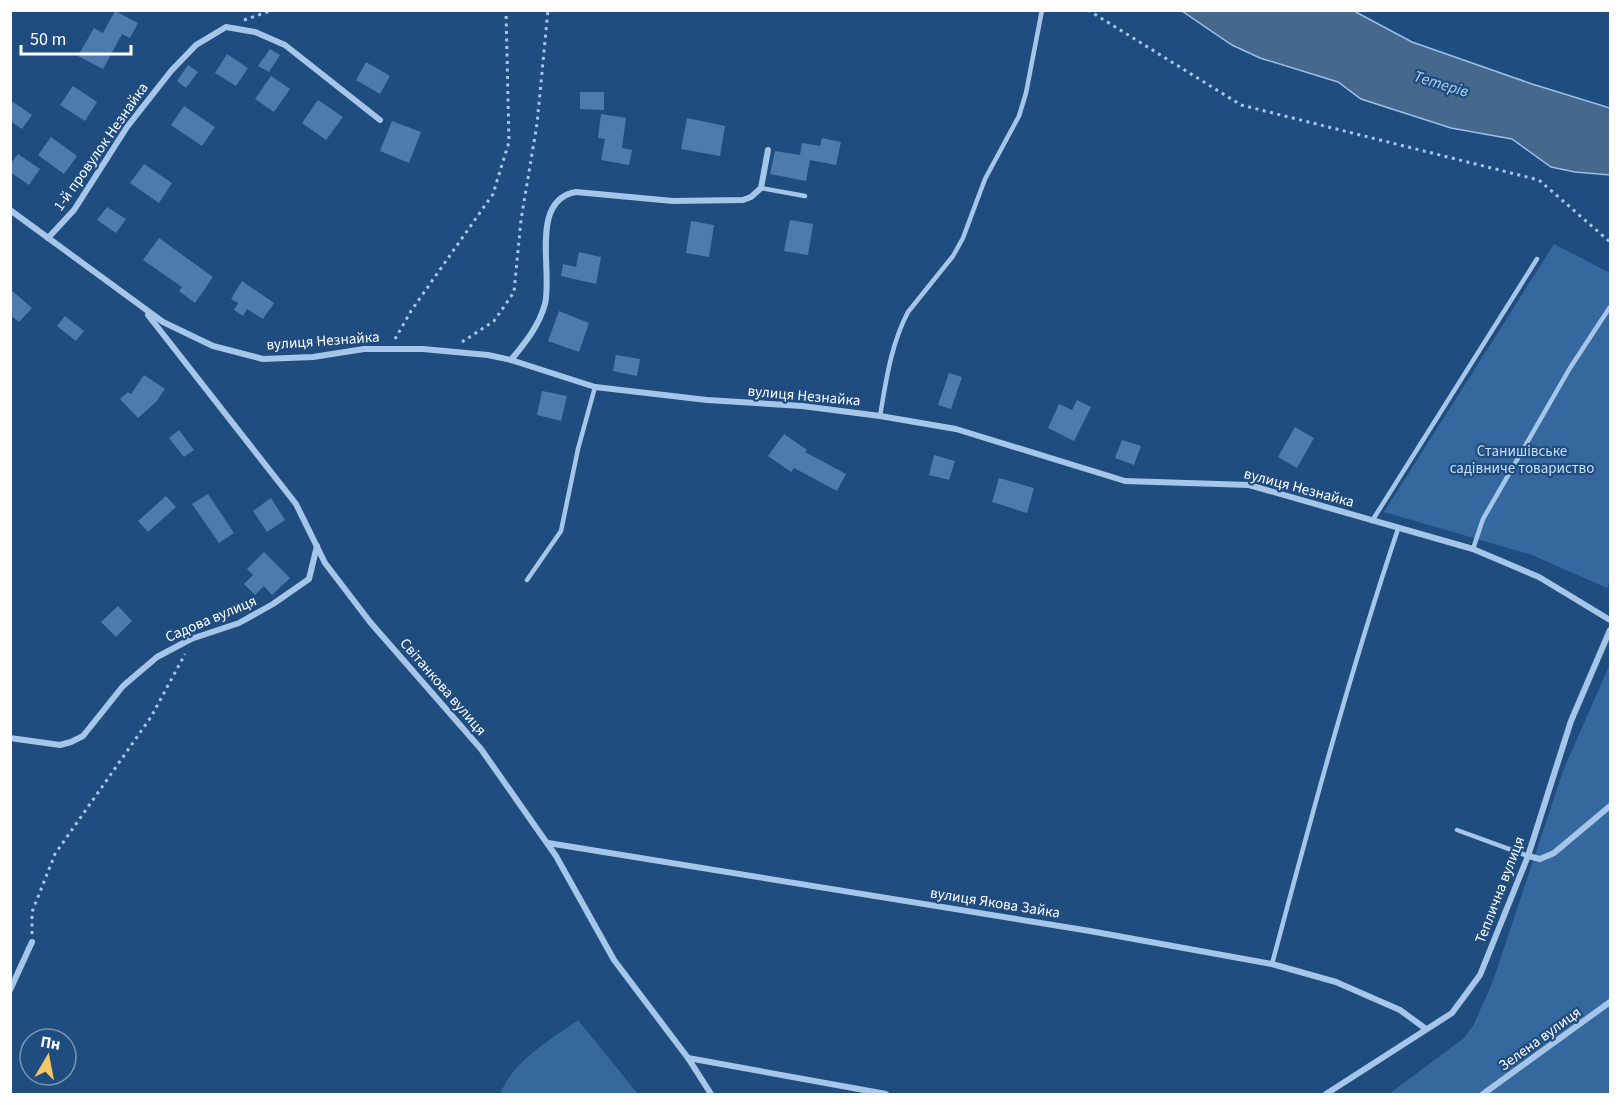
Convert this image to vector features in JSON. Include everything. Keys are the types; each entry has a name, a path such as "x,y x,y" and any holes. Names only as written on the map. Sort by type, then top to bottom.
{"street":[{"name":"1-й провулок Незнайка","path":"48,238 74,210 128,127 171,71 196,45 226,27 255,32 285,45 380,120"},
{"path":"511,360 528,339 541,315 547,291 546,228 552,209 562,197 576,192 673,201 733,201 751,197 761,188 768,150"},
{"name":"вулиця Незнайка","path":"10,210 163,322 213,346 263,359 313,357 364,348 448,351 511,360 595,387 707,400 802,406 956,429 1125,481 1249,485 1473,549 1539,577 1611,620"},
{"name":"Світанкова вулиця","path":"142,307 296,504 325,563 370,622 481,749 548,843 614,960 688,1058 711,1095"},
{"name":"Садова вулиця","path":"10,738 60,745 83,736 123,686 157,657 191,639 239,623 261,612 309,579 317,546"},
{"name":"Теплична вулиця","path":"1326,1095 1452,1013 1480,975 1528,856 1571,721 1611,630"},
{"path":"1528,856 1540,859 1554,853 1611,806"},
{"name":"вулиця Якова Зайка","path":"548,843 1090,931 1272,964 1336,982 1400,1011 1426,1029"},
{"path":"10,990 32,942"},
{"name":"Зелена вулиця","path":"1483,1095 1611,1002"},
{"path":"688,1058 886,1095"}],"lane":[{"path":"880,416 887,377 903,321 911,307 953,256 963,238 985,179 1019,116 1026,93 1042,10"},
{"path":"761,188 805,196"},
{"path":"1372,521 1537,259"},
{"path":"1473,549 1483,519 1570,368 1611,307"},
{"path":"527,580 561,531 579,442 595,387"},
{"path":"1272,964 1319,786 1364,630 1398,529"},
{"path":"1457,830 1528,856"}],"path":[{"path":"252,16 273,10"},
{"path":"389,348 411,310 493,194 509,142 506,10"},
{"path":"448,351 494,321 514,292 521,220 537,124 548,10"},
{"path":"1088,10 1241,105 1539,180 1611,242"},
{"path":"32,942 32,912 55,854 151,717 191,639"}],"green space":[{"name":"Станишівське садівниче товариство","path":"1554,244 1610,273 1610,582 1607,588 1532,555 1384,512"},
{"path":"1610,664 1610,1094 1389,1094 1464,1038 1474,1024 1493,981 1563,771"},
{"path":"578,1020 638,1094 500,1094 506,1082 523,1061"}],"water":[{"name":"Тетерів","path":"1182,11 1354,11 1412,42 1532,84 1610,108 1610,175 1551,167 1512,139 1451,128 1361,99 1338,82 1260,58 1232,45"}],"building":[{"path":"115,11 138,23 130,38 122,34 103,69 78,56 94,28 103,33"},
{"path":"270,49 280,55 269,72 258,66"},
{"path":"227,54 248,68 236,86 215,73"},
{"path":"366,62 390,76 380,94 356,80"},
{"path":"188,65 198,72 186,88 177,81"},
{"path":"271,76 290,89 274,112 255,99"},
{"path":"73,86 97,102 85,121 60,105"},
{"path":"580,92 604,92 604,110 580,109"},
{"path":"10,100 32,115 22,129 10,121"},
{"path":"318,100 343,117 326,140 302,123"},
{"path":"184,106 215,127 202,146 171,125"},
{"path":"601,114 626,118 622,148 632,150 629,165 601,160 605,139 598,138"},
{"path":"687,118 725,126 720,156 681,149"},
{"path":"392,121 421,132 409,163 380,151"},
{"path":"51,137 77,156 64,174 38,155"},
{"path":"822,138 841,142 836,165 810,160 806,181 770,174 775,151 800,155 802,143 820,146"},
{"path":"18,154 40,169 29,185 10,172 10,165"},
{"path":"144,164 172,183 159,203 130,183"},
{"path":"107,207 126,219 116,233 97,220"},
{"path":"790,220 813,224 808,255 784,251"},
{"path":"691,221 714,225 709,257 686,253"},
{"path":"159,238 213,277 195,303 179,291 182,287 143,260"},
{"path":"579,252 601,257 596,284 561,276 563,264 576,267"},
{"path":"242,281 274,303 263,319 247,309 243,316 234,310 238,303 231,299"},
{"path":"10,289 32,308 19,322 10,315"},
{"path":"559,311 589,323 579,352 548,341"},
{"path":"65,316 84,331 76,341 57,326"},
{"path":"616,355 640,359 637,376 613,371"},
{"path":"949,373 962,377 951,409 938,405"},
{"path":"144,375 165,389 156,402 138,418 120,399 128,392 131,394"},
{"path":"542,391 567,396 561,421 537,415"},
{"path":"1077,400 1091,407 1074,441 1048,428 1059,404 1072,410"},
{"path":"1295,427 1314,438 1297,468 1278,457"},
{"path":"179,430 194,450 184,457 169,438"},
{"path":"784,434 807,450 805,452 846,474 837,491 794,468 791,472 768,456"},
{"path":"1122,440 1141,446 1134,465 1115,458"},
{"path":"934,455 955,461 949,480 929,475"},
{"path":"999,478 1034,488 1027,513 992,502"},
{"path":"208,494 234,533 219,543 192,504"},
{"path":"166,496 176,507 148,532 138,521"},
{"path":"271,498 285,520 267,532 253,511"},
{"path":"264,552 290,578 272,595 264,586 255,595 244,584 253,575 247,569"},
{"path":"118,606 132,621 116,637 101,622"}]}
